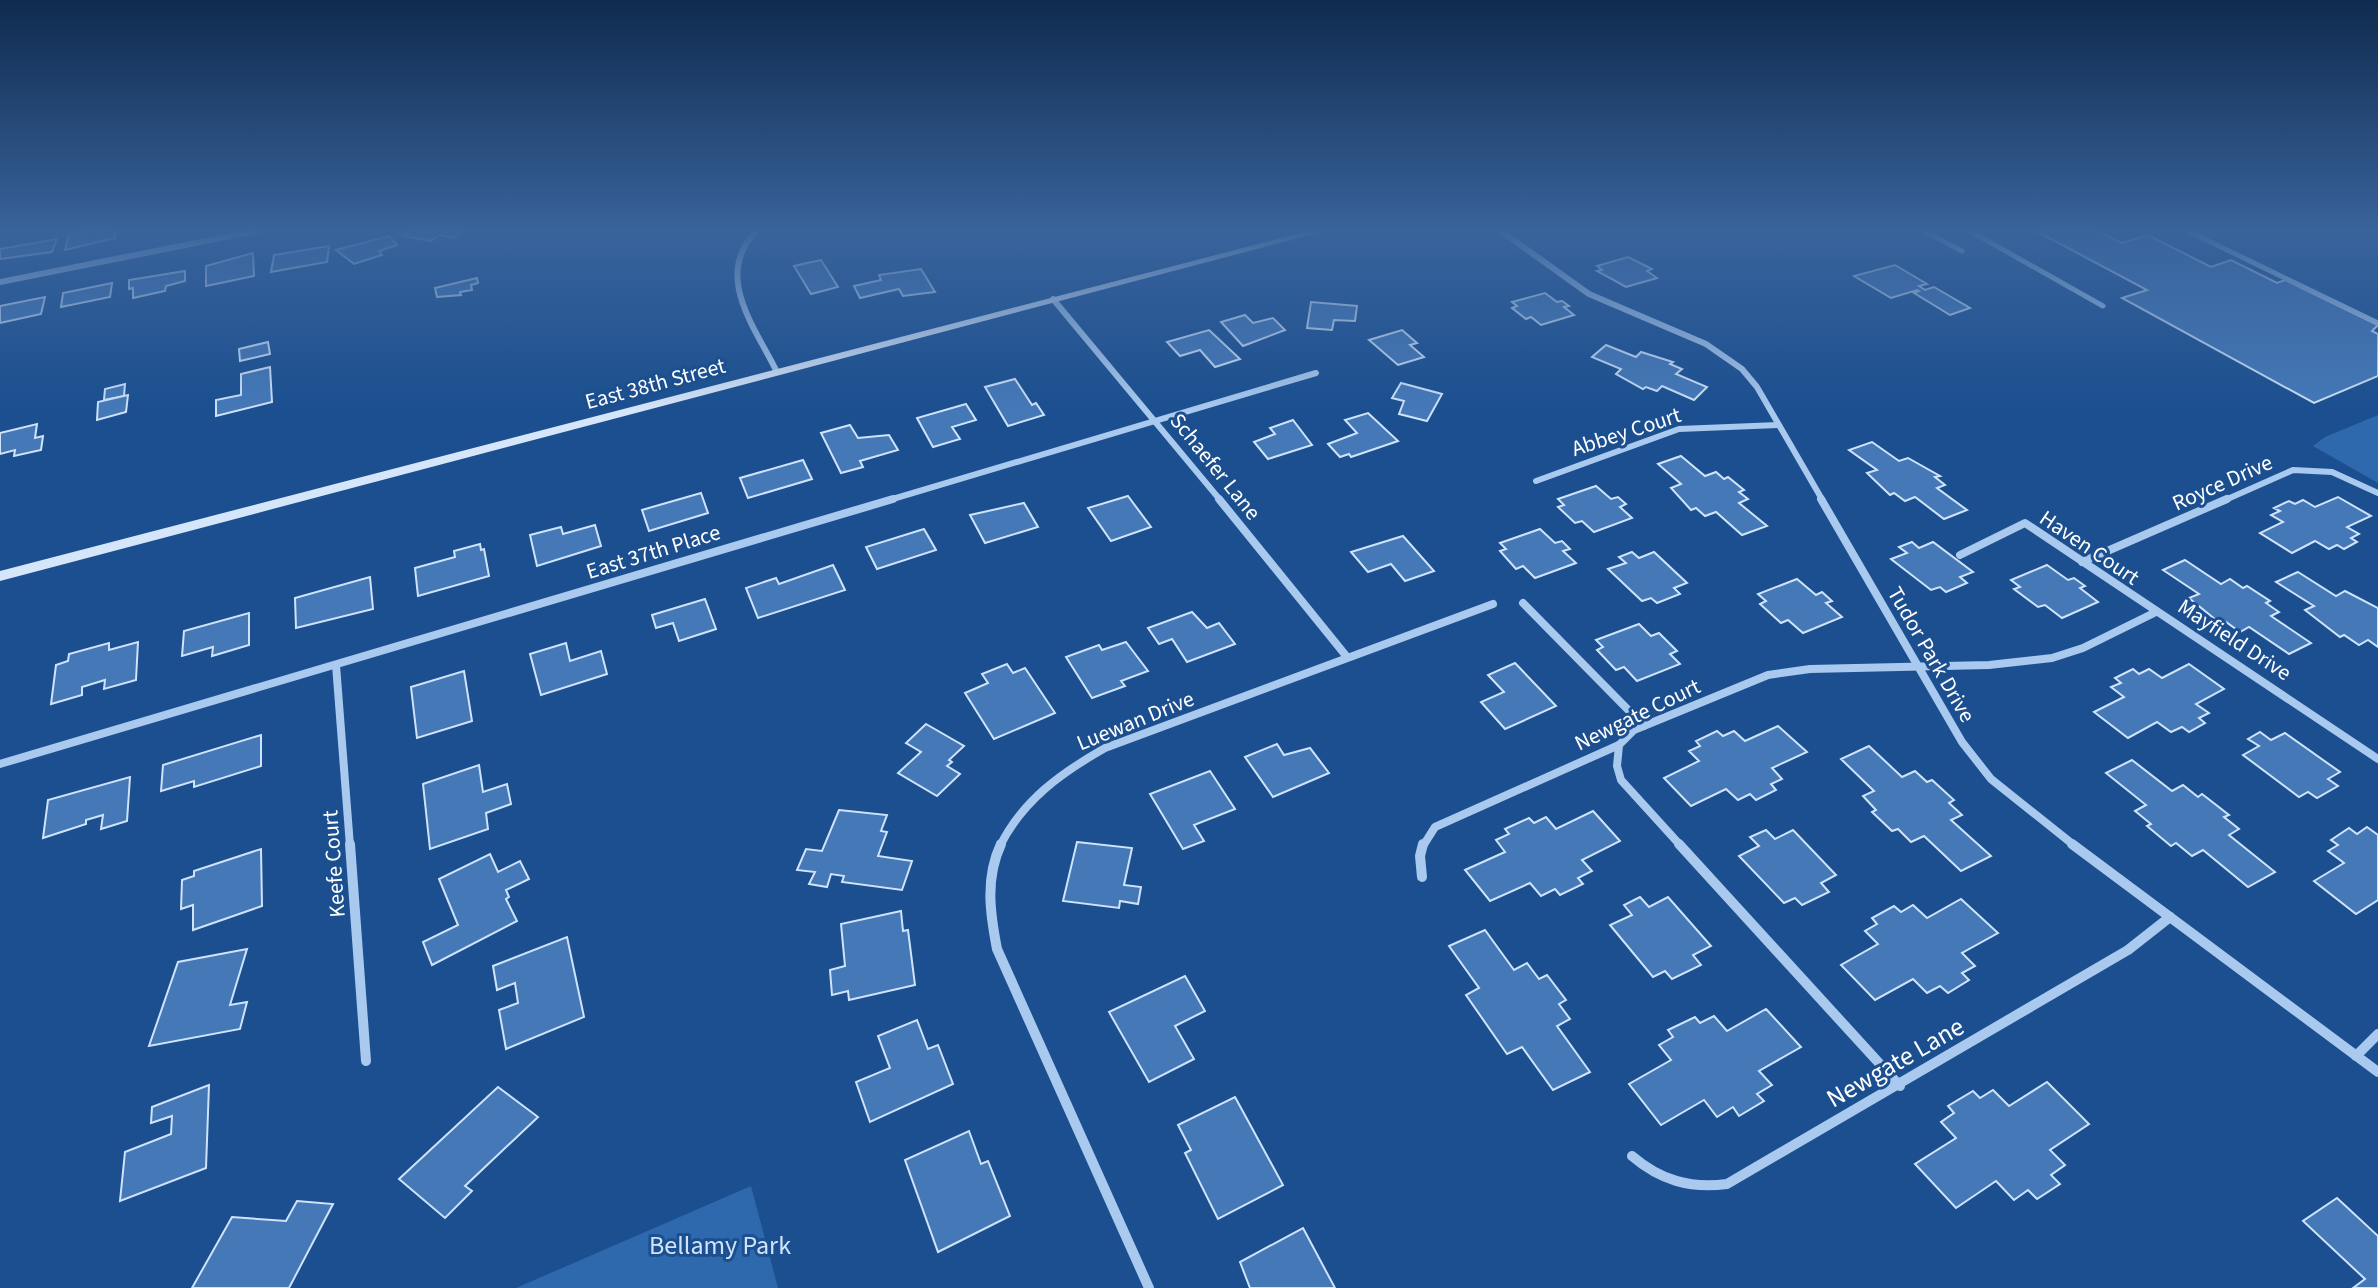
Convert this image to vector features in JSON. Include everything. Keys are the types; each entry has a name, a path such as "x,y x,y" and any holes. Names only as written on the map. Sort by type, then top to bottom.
{"main road":[{"name":"East 38th Street","path":"0,576 1084,291"}],"street":[{"path":"738,291 777,372"},
{"name":"Tudor Park Drive","path":"1586,291 1600,301 1693,337 1720,351 1752,381 1962,742 1991,779 2025,809 2378,1072"},
{"name":"Schaefer Lane","path":"1053,299 1156,420 1347,657"},
{"name":"East 37th Place","path":"0,764 1316,373"},
{"name":"Abbey Court","path":"1536,481 1679,429 1778,425"},
{"name":"Royce Drive","path":"2082,562 2293,470 2332,472 2378,493"},
{"name":"Haven Court","path":"1960,555 2025,523 2156,612"},
{"path":"1523,603 1644,726"},
{"name":"Luewan Drive","path":"1149,1288 997,949 989,893 997,854 1024,805 1067,768 1105,748 1493,604"},
{"name":"Mayfield Drive","path":"1918,666 2002,664 2063,655 2102,640 2156,612 2190,631 2378,759"},
{"name":"Keefe Court","path":"336,665 366,1061"},
{"name":"Newgate Court","path":"1422,877 1421,850 1424,839 1435,827 1619,745 1626,735 1644,726 1749,681 1810,669 1918,666"},
{"path":"1619,745 1617,766 1621,780 1900,1086"},
{"name":"Newgate Lane","path":"1632,1156 1642,1166 1678,1184 1727,1184 1900,1086 2128,950 2170,917"},
{"path":"2356,1056 2378,1034"}],"lane":[{"path":"2077,291 2103,306"},
{"path":"2312,291 2378,323"}],"green space":[{"path":"2378,415 2378,483 2313,446 2325,437"},
{"name":"Bellamy Park","path":"751,1186 778,1288 516,1288"}],"building":[{"path":"111,291 110,297 61,307 63,293"},
{"path":"133,291 165,291 133,298"},
{"path":"436,291 465,291 460,292 461,295 437,297"},
{"path":"857,291 890,291 860,298"},
{"path":"900,291 935,292 903,296"},
{"path":"1879,291 1913,291 1891,298"},
{"path":"1941,291 1970,308 1950,315 1914,293"},
{"path":"2144,291 2308,291 2378,325 2372,331 2378,334 2378,376 2314,403 2122,298"},
{"path":"1545,293 1569,306 1564,307 1574,315 1541,325 1531,317 1526,319 1512,308 1517,306 1512,302"},
{"path":"45,297 41,314 0,323 0,306"},
{"path":"1311,302 1357,306 1355,321 1334,320 1332,330 1307,328"},
{"path":"1245,315 1253,323 1273,318 1285,330 1243,346 1221,322"},
{"path":"1209,330 1240,359 1215,367 1200,350 1180,356 1167,342"},
{"path":"1402,330 1417,343 1410,345 1424,357 1398,365 1369,340"},
{"path":"268,342 270,354 240,361 239,349"},
{"path":"1606,345 1636,357 1641,352 1673,362 1670,364 1682,369 1676,374 1707,387 1694,400 1662,386 1657,391 1646,387 1643,389 1616,374 1621,369 1592,357"},
{"path":"270,367 272,402 216,416 216,400 241,395 241,374"},
{"path":"1015,379 1032,405 1036,403 1044,415 1008,426 985,387"},
{"path":"1401,383 1442,394 1427,421 1399,414 1404,401 1392,398"},
{"path":"125,384 124,396 104,400 105,389"},
{"path":"128,395 126,412 97,420 98,402"},
{"path":"966,404 976,420 952,427 960,439 933,447 917,418"},
{"path":"1368,413 1398,441 1351,457 1349,454 1340,457 1328,444 1357,433 1345,420"},
{"path":"1293,420 1312,445 1268,459 1254,442 1275,434 1270,428"},
{"path":"37,424 35,438 43,436 41,450 14,456 15,450 0,454 0,433"},
{"path":"850,425 858,438 889,435 898,450 860,461 863,467 841,473 821,433"},
{"path":"1872,442 1899,461 1908,458 1940,476 1935,477 1945,485 1937,488 1967,510 1944,519 1915,497 1905,501 1894,493 1890,495 1867,473 1877,470 1849,450"},
{"path":"1681,456 1705,476 1716,472 1744,490 1739,492 1748,499 1739,503 1767,526 1742,535 1716,512 1705,516 1696,508 1691,510 1671,488 1681,484 1658,464"},
{"path":"803,460 812,479 748,498 740,478"},
{"path":"1596,486 1611,499 1618,497 1626,504 1620,507 1632,518 1594,532 1582,521 1575,523 1558,507 1564,505 1558,499"},
{"path":"701,493 708,513 649,531 642,510"},
{"path":"1128,496 1151,527 1111,541 1088,508"},
{"path":"2338,497 2371,516 2347,527 2359,534 2351,538 2357,542 2344,549 2337,545 2329,549 2315,541 2292,553 2260,533 2283,522 2271,515 2280,511 2274,508 2289,501 2295,504 2303,500 2315,507"},
{"path":"1024,503 1038,527 985,543 970,515"},
{"path":"595,525 601,546 537,566 530,535 561,527 563,534"},
{"path":"924,529 936,550 877,569 866,547"},
{"path":"1540,529 1555,543 1562,541 1570,549 1563,551 1576,563 1535,578 1523,566 1516,569 1500,551 1506,549 1500,543"},
{"path":"1403,536 1434,571 1405,581 1391,564 1368,572 1351,552"},
{"path":"1912,542 1919,548 1933,542 1973,572 1960,577 1967,583 1946,592 1940,587 1931,590 1891,559 1907,553 1899,547"},
{"path":"480,544 481,550 484,549 489,576 418,596 415,568 455,557 454,551"},
{"path":"1632,552 1639,558 1654,552 1687,583 1674,588 1680,594 1657,603 1651,598 1642,601 1608,569 1626,563 1619,557"},
{"path":"2185,560 2221,584 2230,579 2270,601 2266,603 2279,612 2271,616 2311,643 2289,654 2249,627 2240,632 2226,622 2221,624 2189,598 2199,594 2163,570"},
{"path":"833,565 845,590 758,618 746,588 776,578 779,584"},
{"path":"2047,565 2068,580 2074,578 2085,586 2080,588 2098,602 2062,618 2045,605 2038,607 2014,589 2020,587 2011,580"},
{"path":"2298,572 2336,596 2345,591 2378,608 2378,647 2368,640 2359,645 2344,635 2340,637 2305,610 2314,606 2276,582"},
{"path":"370,577 373,609 296,628 295,598"},
{"path":"1797,579 1816,595 1822,592 1832,601 1826,603 1842,617 1803,633 1788,620 1781,623 1760,604 1766,601 1758,594"},
{"path":"705,599 716,629 679,641 673,623 656,628 652,615"},
{"path":"1192,612 1207,628 1219,623 1235,644 1187,662 1172,639 1159,644 1148,628"},
{"path":"249,613 249,645 212,656 213,647 182,656 184,631"},
{"path":"1639,624 1651,636 1659,633 1677,651 1670,654 1680,664 1637,681 1624,667 1616,670 1597,650 1603,647 1596,640"},
{"path":"138,642 136,680 104,689 105,680 82,687 82,695 51,704 56,665 68,661 69,654 109,643 109,650"},
{"path":"1126,642 1148,671 1121,681 1125,686 1092,698 1066,657 1099,645 1102,650"},
{"path":"566,643 570,661 601,651 607,674 541,695 530,654"},
{"path":"1515,663 1556,706 1505,729 1481,702 1504,692 1488,675"},
{"path":"1007,664 1013,673 1025,668 1055,713 994,739 965,693 988,683 982,674"},
{"path":"2189,664 2224,689 2196,704 2209,713 2199,718 2205,723 2189,732 2182,727 2171,732 2157,722 2128,738 2094,712 2124,697 2111,687 2121,683 2115,678 2133,669 2139,674 2149,669 2162,678"},
{"path":"464,671 472,721 417,738 411,687"},
{"path":"926,724 964,746 947,766 960,774 937,796 898,773 921,752 906,743"},
{"path":"1778,726 1807,752 1772,768 1782,779 1771,784 1776,790 1756,800 1750,794 1738,800 1726,789 1691,806 1664,778 1699,761 1689,751 1700,746 1696,741 1717,731 1723,736 1734,731 1745,741"},
{"path":"2260,732 2271,740 2285,733 2340,772 2328,779 2338,786 2317,798 2308,792 2299,797 2243,755 2259,746 2248,739"},
{"path":"261,735 261,766 194,787 194,781 161,791 163,765"},
{"path":"1277,744 1284,755 1310,748 1329,773 1273,797 1245,757"},
{"path":"1869,746 1902,777 1915,771 1927,782 1932,780 1954,800 1949,803 1962,815 1951,820 1991,856 1961,871 1924,836 1911,842 1898,829 1892,831 1872,812 1876,810 1863,796 1874,791 1841,759"},
{"path":"2132,760 2172,791 2183,785 2198,797 2202,794 2229,815 2224,817 2239,829 2229,835 2275,872 2248,887 2203,850 2192,856 2176,843 2171,846 2135,811 2146,805 2106,773"},
{"path":"479,765 483,792 507,784 511,804 486,813 488,829 430,849 423,784"},
{"path":"1210,771 1235,809 1194,825 1204,841 1183,849 1150,794"},
{"path":"130,777 127,821 101,829 103,815 43,838 48,800"},
{"path":"839,810 887,815 881,831 887,832 878,856 912,861 902,890 842,882 844,876 831,874 827,887 809,884 815,872 797,870 806,849 822,851"},
{"path":"1593,811 1620,841 1582,860 1592,871 1578,878 1583,884 1560,895 1555,889 1541,896 1530,883 1490,901 1465,870 1505,852 1496,840 1509,834 1505,829 1529,818 1534,823 1546,817 1556,829"},
{"path":"2367,827 2378,835 2378,900 2356,914 2314,881 2344,863 2328,851 2338,845 2331,840 2349,828 2357,834"},
{"path":"1766,830 1775,839 1793,830 1836,875 1821,883 1829,892 1802,905 1795,898 1784,903 1739,856 1759,846 1750,837"},
{"path":"1077,842 1132,848 1124,885 1141,887 1138,904 1120,901 1119,908 1063,901"},
{"path":"261,849 262,906 193,930 193,905 181,909 182,880 194,876 194,871"},
{"path":"490,854 498,872 520,861 529,879 506,890 509,897 506,899 517,921 432,965 423,942 458,925 439,879"},
{"path":"1640,897 1649,907 1668,897 1711,946 1693,955 1701,965 1672,979 1665,971 1653,977 1610,925 1632,915 1624,905"},
{"path":"1961,899 1998,933 1962,953 1975,966 1962,973 1969,980 1948,993 1940,986 1927,993 1913,979 1875,1000 1841,965 1878,944 1865,931 1877,924 1872,918 1894,906 1901,912 1913,905 1927,918"},
{"path":"901,911 903,931 908,930 915,985 849,1000 848,991 832,995 830,970 845,966 841,924"},
{"path":"1485,930 1514,970 1527,963 1539,979 1547,975 1566,1000 1559,1004 1570,1019 1557,1026 1590,1072 1553,1090 1522,1047 1507,1054 1466,995 1479,988 1449,946"},
{"path":"567,937 584,1017 506,1049 499,1010 518,1003 515,983 497,990 493,966"},
{"path":"247,949 230,1005 247,1002 240,1029 149,1046 178,962"},
{"path":"1185,976 1205,1011 1175,1026 1194,1059 1149,1082 1109,1012"},
{"path":"1766,1009 1801,1047 1759,1071 1772,1085 1757,1094 1764,1101 1739,1116 1733,1107 1717,1117 1704,1100 1661,1125 1629,1084 1671,1060 1659,1045 1673,1037 1668,1030 1695,1017 1700,1023 1714,1016 1727,1031"},
{"path":"917,1020 928,1049 938,1045 953,1084 870,1122 856,1082 890,1068 878,1036"},
{"path":"2047,1082 2089,1124 2050,1150 2065,1165 2051,1175 2060,1184 2037,1199 2028,1190 2014,1200 1996,1181 1956,1208 1915,1164 1956,1138 1941,1122 1954,1113 1948,1106 1973,1091 1980,1098 1993,1090 2009,1106"},
{"path":"209,1085 206,1168 120,1201 125,1152 171,1134 172,1116 151,1123 152,1107"},
{"path":"498,1087 538,1117 465,1186 472,1191 445,1218 399,1179"},
{"path":"1235,1097 1283,1185 1218,1219 1185,1153 1191,1150 1178,1125"},
{"path":"969,1131 981,1164 988,1161 1010,1216 938,1252 905,1160"},
{"path":"2337,1198 2378,1236 2378,1288 2353,1288 2365,1279 2303,1221"},
{"path":"297,1201 333,1204 289,1288 192,1288 232,1217 286,1221"},
{"path":"1303,1228 1335,1288 1250,1288 1240,1262"}]}
